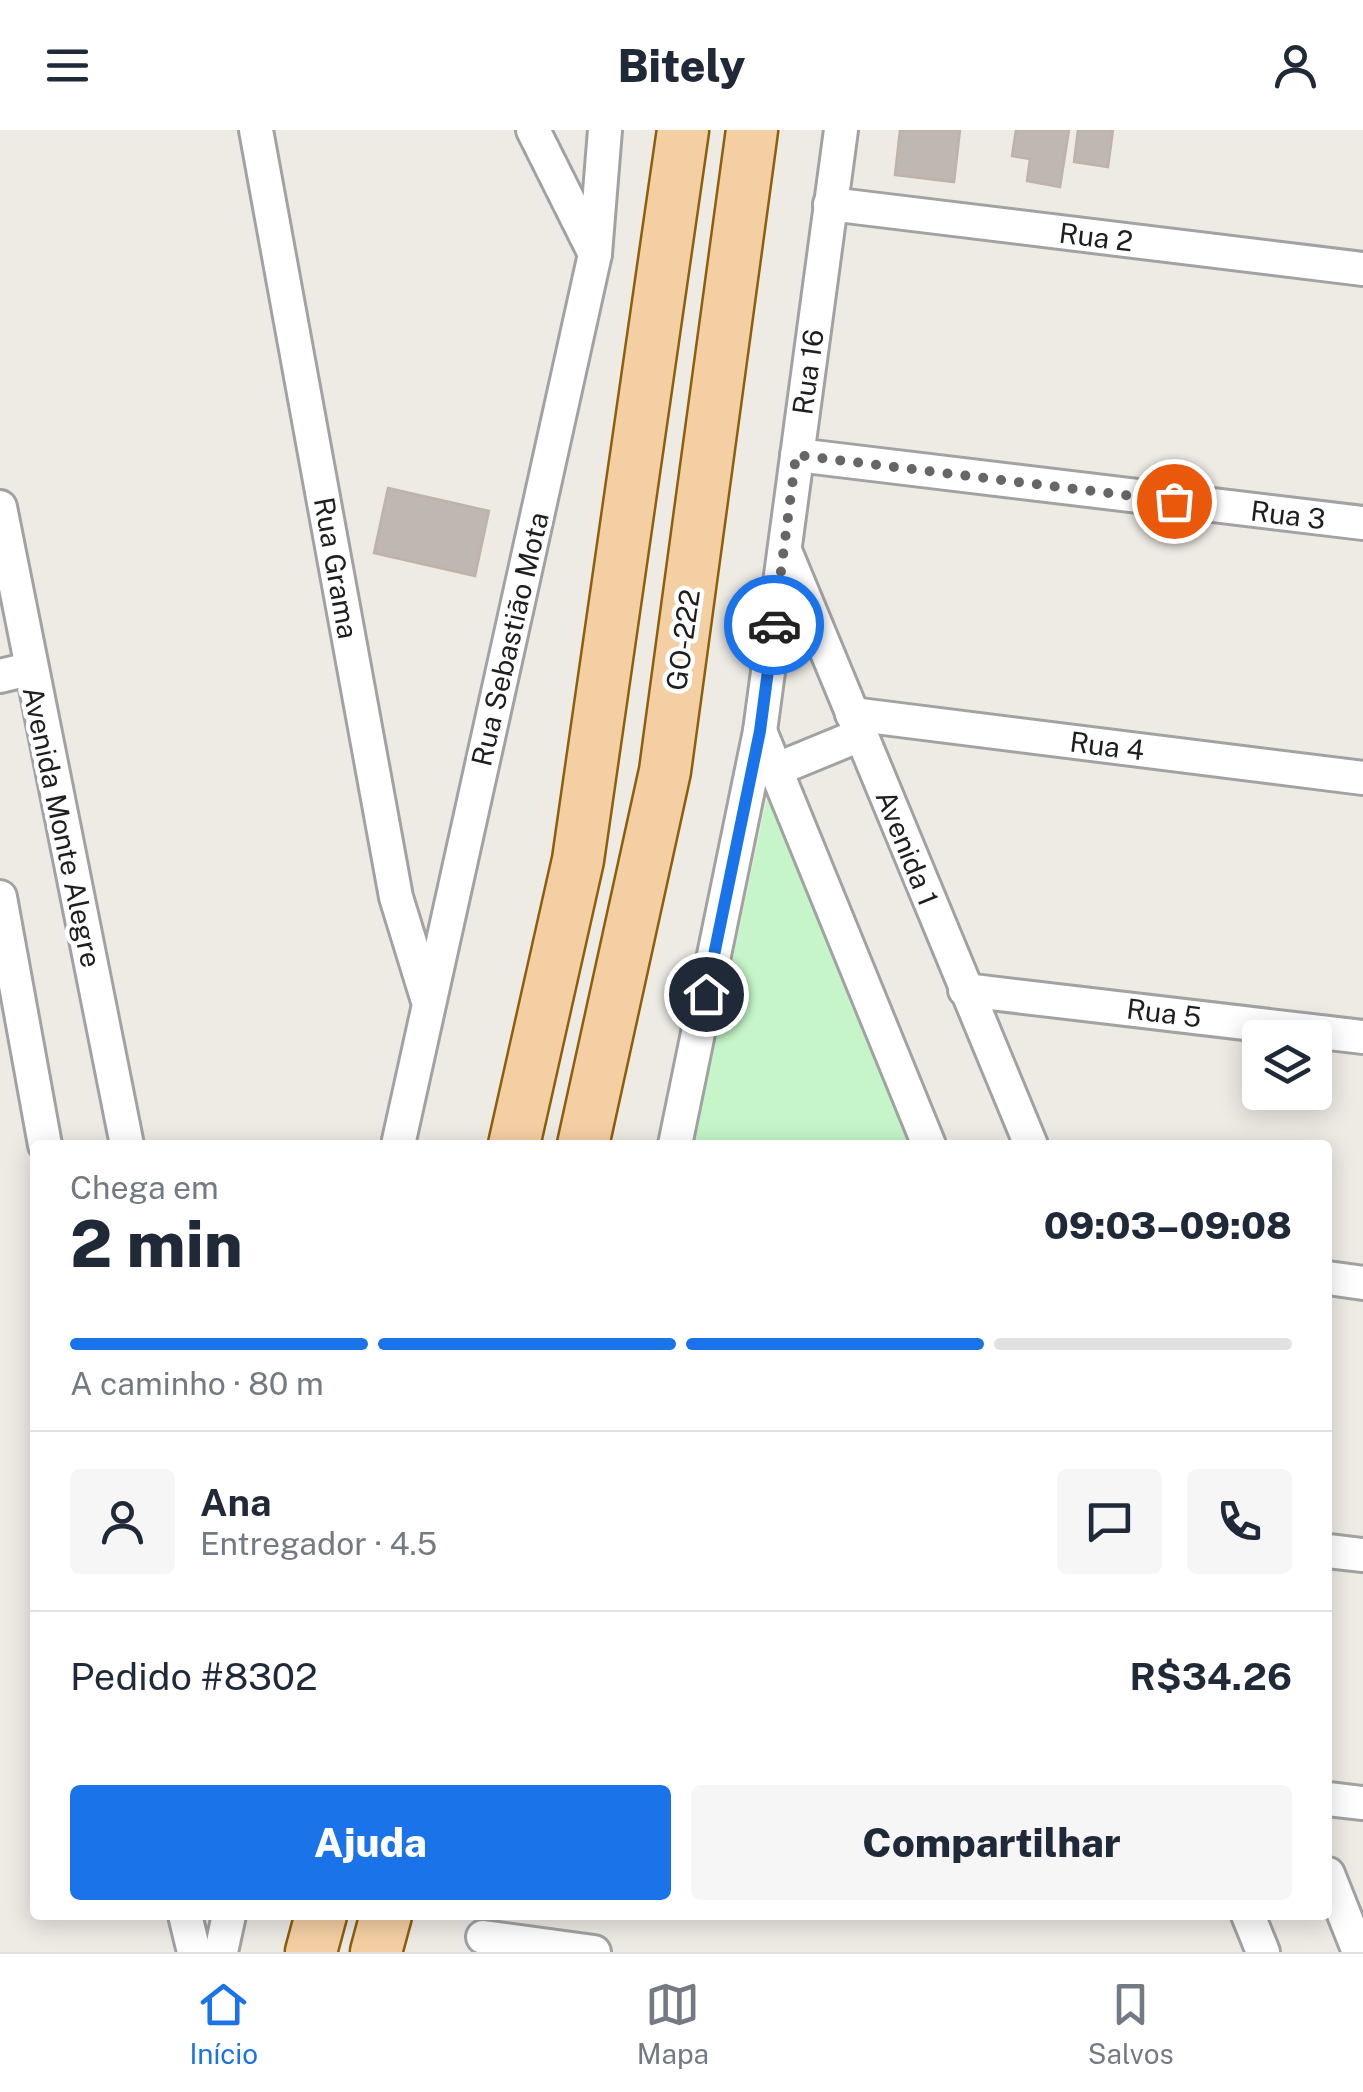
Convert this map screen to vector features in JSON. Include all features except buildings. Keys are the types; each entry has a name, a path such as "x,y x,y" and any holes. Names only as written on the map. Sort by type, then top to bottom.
{"main road":[{"path":"515,1140 578,860 683,130"},
{"name":"GO-222","path":"583,1140 666,771 752,130"},
{"path":"310,1952 320,1920"},
{"path":"376,1952 385,1920"}],"street":[{"name":"Rua Grama","path":"256,130 396,897 428,1003"},
{"path":"532,130 595,254"},
{"name":"Rua Sebastião Mota","path":"399,1140 595,254 605,130"},
{"name":"Rua 16","path":"676,1140 760,731 841,130"},
{"name":"Rua 2","path":"830,204 1363,269"},
{"name":"Rua 3","path":"796,455 1363,524"},
{"name":"Avenida Monte Alegre","path":"0,507 15,673 126,1140"},
{"name":"Avenida 1","path":"784,550 1028,1140"},
{"path":"775,770 856,724"},
{"name":"Rua 4","path":"856,724 1363,778"},
{"path":"760,731 927,1140"},
{"path":"0,897 43,1140"},
{"name":"Rua 5","path":"965,990 1363,1038"},
{"path":"1332,1279 1363,1283"},
{"path":"1332,1552 1363,1556"},
{"path":"1332,1800 1363,1804"},
{"path":"1332,1884 1360,1952"},
{"path":"186,1920 194,1952"},
{"path":"221,1952 228,1920"},
{"path":"1250,1920 1262,1952"},
{"path":"483,1935 594,1952"}],"green space":[{"path":"769,789 907,1140 694,1140"}],"way so far":[{"path":"774,625 796,455 1174,501"}],"route":[{"path":"706,994 760,731 774,625"}]}
